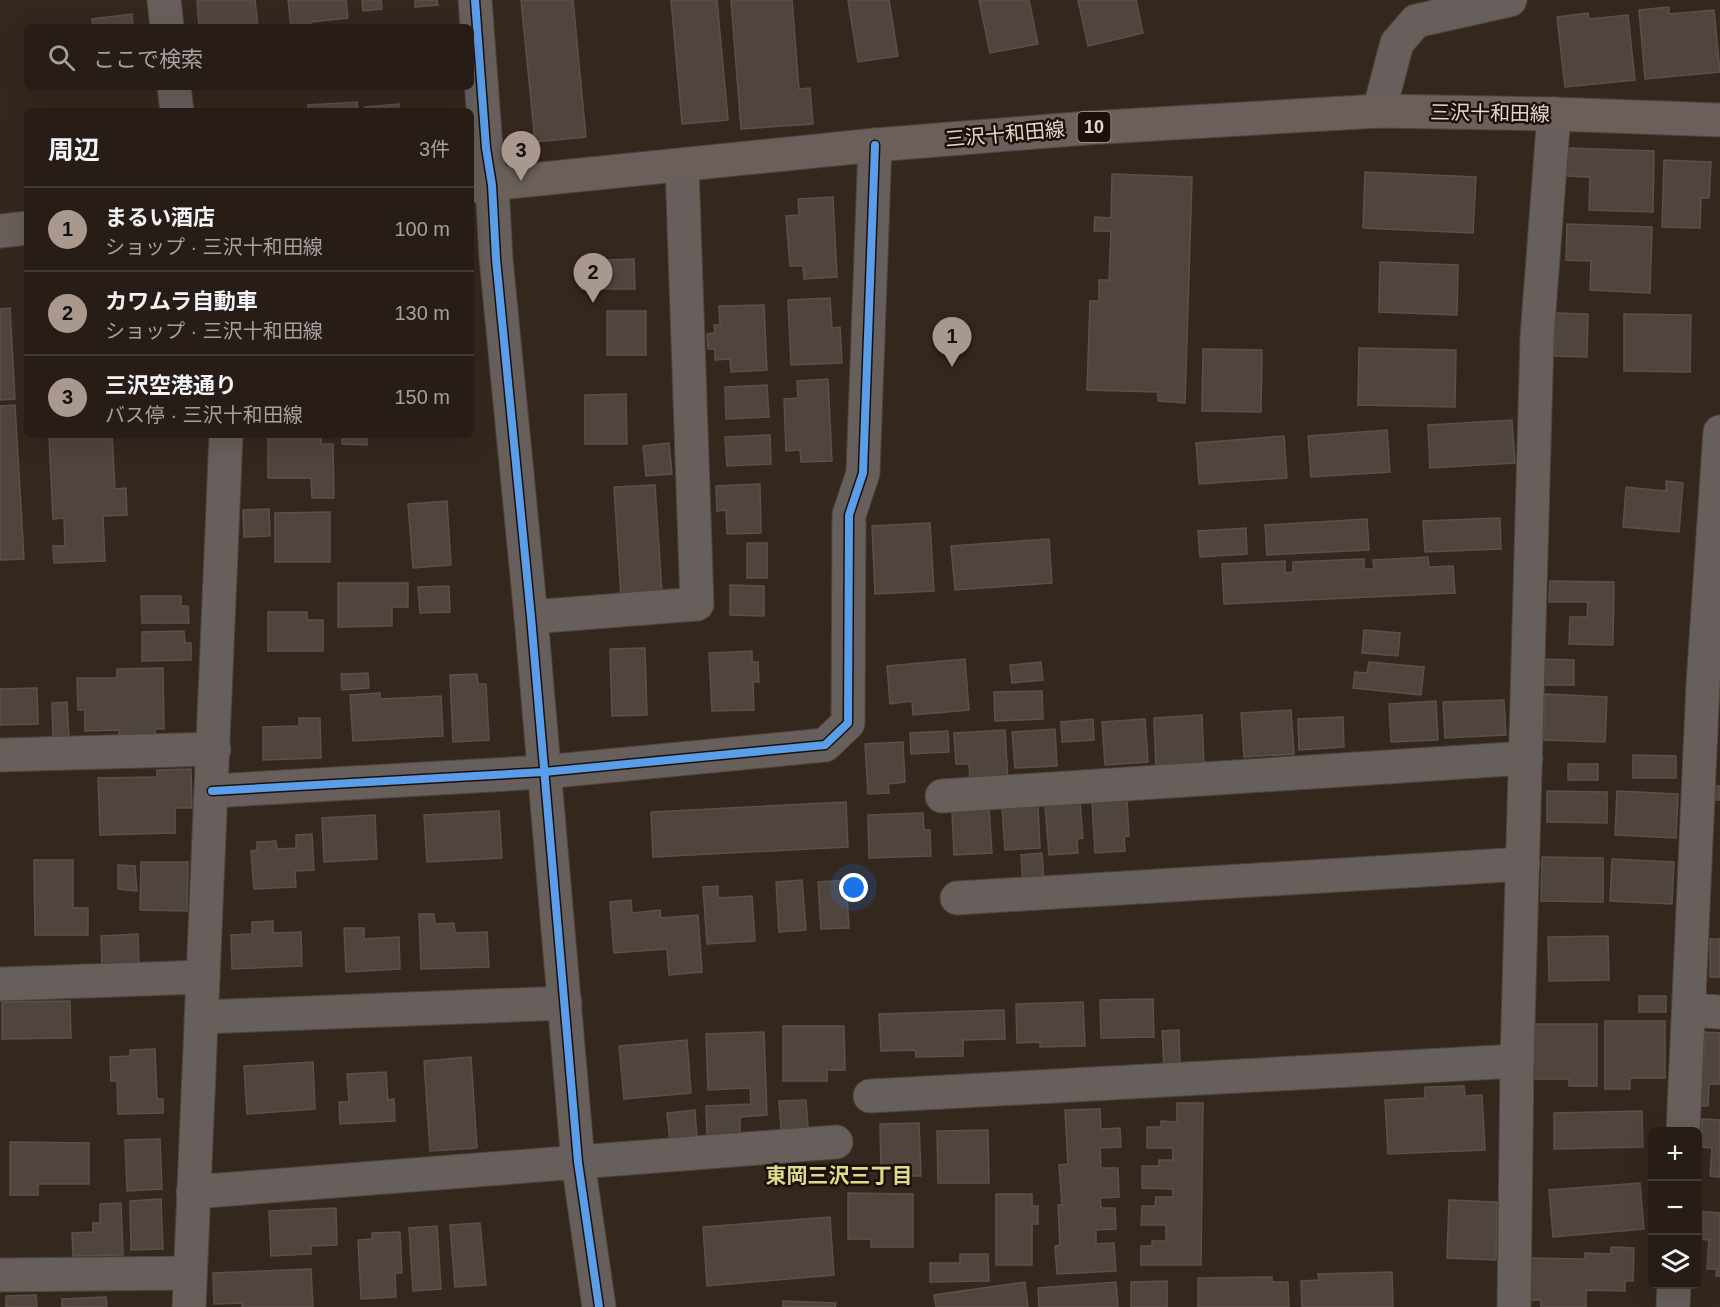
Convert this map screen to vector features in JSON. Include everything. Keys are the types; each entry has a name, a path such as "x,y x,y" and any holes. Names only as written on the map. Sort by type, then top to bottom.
{"main road":[{"name":"三沢十和田線","path":"482,185 875,145 1087,128 1379,111 1720,120"},
{"path":"0,231 24,228"}],"street":[{"path":"164,0 167,24"},
{"path":"475,0 486,148 482,185 496,260 531,617 578,1162 599,1307"},
{"path":"1379,111 1397,43 1416,21 1509,0"},
{"path":"174,90 177,108"},
{"path":"1514,1307 1517,1061 1537,337 1554,114"},
{"path":"212,791 544,772 825,745 848,723 849,515 863,473 875,145"},
{"path":"531,617 697,604 682,166"},
{"path":"1684,1127 1705,1011 1720,432"},
{"path":"189,1307 226,438"},
{"path":"0,755 214,749"},
{"path":"942,796 1526,758"},
{"path":"957,898 1523,864"},
{"path":"0,984 203,977"},
{"path":"201,1017 564,1003"},
{"path":"870,1096 1517,1061"},
{"path":"193,1192 836,1142"},
{"path":"0,1275 190,1273"},
{"path":"1673,1307 1674,1289"}],"building":[{"path":"197,0 255,0 258,24 199,24"},
{"path":"288,0 346,0 348,18 310,22 310,24 291,24"},
{"path":"362,0 381,0 382,9 363,11"},
{"path":"415,0 437,0 438,5 415,7"},
{"path":"521,0 573,0 586,137 535,142"},
{"path":"671,0 717,0 728,120 682,124"},
{"path":"731,0 792,0 799,89 810,88 813,124 741,129"},
{"path":"848,0 889,0 898,56 858,62"},
{"path":"979,0 1029,0 1038,44 990,53"},
{"path":"1078,0 1136,0 1143,33 1088,46"},
{"path":"1669,7 1669,14 1714,10 1720,72 1645,79 1639,10"},
{"path":"1588,13 1589,19 1628,15 1635,80 1565,87 1557,17"},
{"path":"132,14 133,24 93,24 92,19"},
{"path":"357,102 358,108 308,108 308,105"},
{"path":"399,104 399,108 365,107"},
{"path":"1567,148 1654,151 1653,212 1589,210 1590,177 1566,176"},
{"path":"1664,160 1711,162 1709,198 1701,198 1700,228 1662,227"},
{"path":"1365,172 1476,177 1473,233 1363,228"},
{"path":"1112,174 1192,177 1185,403 1158,401 1158,392 1087,390 1090,301 1099,301 1099,280 1109,280 1111,231 1094,231 1095,217 1111,218"},
{"path":"833,197 837,277 804,279 803,266 790,266 786,216 799,215 798,199"},
{"path":"1567,224 1652,227 1650,293 1590,290 1591,261 1566,260"},
{"path":"634,259 635,289 581,289 580,261"},
{"path":"1380,262 1458,265 1457,315 1379,312"},
{"path":"830,298 832,328 840,327 842,363 791,365 788,300"},
{"path":"764,305 767,370 731,372 730,359 715,360 715,349 708,349 707,334 715,333 714,325 720,325 719,306"},
{"path":"10,308 15,399 0,400 0,309"},
{"path":"607,311 646,311 646,355 607,355"},
{"path":"1555,313 1588,314 1587,357 1554,356"},
{"path":"1624,314 1691,315 1690,372 1624,371"},
{"path":"1359,348 1456,350 1455,407 1358,405"},
{"path":"1203,349 1262,350 1261,412 1202,411"},
{"path":"828,379 832,461 801,462 800,450 786,451 784,399 798,398 797,381"},
{"path":"767,385 769,417 726,419 725,387"},
{"path":"626,394 627,444 585,444 585,395"},
{"path":"15,405 24,559 0,560 0,406"},
{"path":"1512,420 1515,463 1430,468 1428,425"},
{"path":"1387,430 1390,472 1311,477 1308,436"},
{"path":"770,435 771,464 727,466 725,437"},
{"path":"1284,436 1287,478 1199,484 1196,443"},
{"path":"49,438 112,438 115,489 126,488 127,515 103,516 105,561 54,563 53,546 65,546 64,518 53,519"},
{"path":"268,438 321,438 321,444 333,444 334,498 312,498 311,478 268,478"},
{"path":"342,438 367,438 367,445 342,444"},
{"path":"669,443 672,474 646,476 643,446"},
{"path":"1666,481 1683,483 1679,532 1623,527 1626,487 1666,491"},
{"path":"760,484 761,533 727,534 726,510 717,511 716,486"},
{"path":"655,485 662,594 621,597 614,487"},
{"path":"447,501 451,565 413,568 408,504"},
{"path":"269,509 270,536 244,537 243,510"},
{"path":"330,512 330,562 275,562 275,513"},
{"path":"1500,518 1501,549 1425,552 1423,521"},
{"path":"1367,519 1369,550 1267,555 1265,525"},
{"path":"930,523 934,591 875,594 872,526"},
{"path":"1246,528 1247,554 1200,557 1198,531"},
{"path":"1049,539 1052,583 955,590 951,546"},
{"path":"747,543 767,543 767,578 747,578"},
{"path":"1428,557 1429,567 1453,566 1455,593 1224,604 1222,564 1285,561 1285,573 1293,572 1293,562 1364,559 1364,569 1374,569 1373,560"},
{"path":"1550,581 1614,582 1613,645 1569,644 1570,617 1587,617 1588,602 1549,602"},
{"path":"338,583 408,583 408,607 392,607 392,626 338,627"},
{"path":"730,585 764,586 764,616 730,615"},
{"path":"449,586 450,612 420,613 418,587"},
{"path":"141,596 181,596 181,606 188,606 189,623 142,623"},
{"path":"268,612 307,612 307,620 323,620 323,651 268,651"},
{"path":"1364,630 1400,633 1398,656 1362,653"},
{"path":"184,631 185,643 191,643 191,660 142,661 142,632"},
{"path":"645,648 647,715 612,716 610,649"},
{"path":"752,651 752,662 758,662 759,682 753,682 754,710 712,711 709,653"},
{"path":"965,659 969,710 913,715 912,701 890,704 887,666"},
{"path":"1540,659 1574,660 1574,685 1539,685"},
{"path":"1041,662 1043,680 1012,683 1010,665"},
{"path":"1369,662 1424,667 1421,695 1353,688 1355,672 1367,673"},
{"path":"163,668 164,729 155,729 155,736 119,737 119,730 85,731 85,710 78,710 77,678 117,678 117,669"},
{"path":"368,673 369,688 342,690 341,674"},
{"path":"477,674 478,684 486,684 489,740 453,742 450,675"},
{"path":"37,688 38,724 0,725 0,689"},
{"path":"1042,691 1043,719 995,721 994,692"},
{"path":"380,693 380,699 441,696 443,736 353,741 350,695"},
{"path":"1545,694 1607,697 1605,742 1543,740"},
{"path":"1504,700 1506,735 1445,738 1443,702"},
{"path":"1436,701 1438,740 1391,742 1389,704"},
{"path":"67,702 69,738 53,739 52,703"},
{"path":"1291,710 1294,754 1244,757 1241,713"},
{"path":"1202,715 1204,766 1156,768 1154,718"},
{"path":"1343,717 1344,747 1299,750 1298,719"},
{"path":"299,718 320,718 321,758 263,760 263,727 299,726"},
{"path":"1093,719 1094,740 1062,742 1061,722"},
{"path":"1145,719 1148,762 1105,765 1102,722"},
{"path":"1055,729 1057,766 1015,768 1012,732"},
{"path":"1005,730 1008,781 970,782 969,764 956,764 954,733"},
{"path":"948,731 949,752 911,754 910,733"},
{"path":"903,742 905,782 888,784 889,793 868,794 865,744"},
{"path":"1633,755 1676,756 1676,778 1633,778"},
{"path":"1568,764 1598,764 1598,780 1568,780"},
{"path":"191,769 192,808 175,808 175,833 100,835 98,778 157,777 157,770"},
{"path":"1713,786 1720,786 1720,800 1713,800"},
{"path":"1547,791 1607,792 1607,823 1547,822"},
{"path":"1617,791 1678,794 1676,838 1615,835"},
{"path":"1127,800 1129,836 1124,837 1125,851 1095,853 1092,802"},
{"path":"846,802 848,847 653,857 651,812"},
{"path":"1080,802 1083,838 1077,839 1078,853 1049,855 1045,805"},
{"path":"1038,806 1040,848 1005,850 1002,808"},
{"path":"989,808 992,853 954,855 952,811"},
{"path":"499,811 502,858 427,862 424,815"},
{"path":"923,813 924,830 930,830 931,856 869,858 868,815"},
{"path":"375,815 377,859 324,862 322,818"},
{"path":"312,834 314,870 295,871 296,887 254,889 251,851 257,850 257,842 276,841 277,849 296,848 296,835"},
{"path":"1042,853 1044,885 1023,886 1021,855"},
{"path":"1542,857 1603,858 1603,902 1541,901"},
{"path":"1612,859 1674,862 1672,904 1610,901"},
{"path":"34,860 73,860 73,908 88,908 88,935 35,935"},
{"path":"141,862 188,862 187,911 140,910"},
{"path":"118,865 135,866 137,891 118,889"},
{"path":"802,880 806,930 779,932 776,882"},
{"path":"846,880 849,928 821,929 818,882"},
{"path":"718,886 718,898 752,896 755,941 707,944 703,887"},
{"path":"631,900 632,913 660,910 661,918 698,915 702,972 669,975 667,949 614,953 610,902"},
{"path":"419,914 434,914 435,924 454,923 455,933 487,932 489,967 421,969"},
{"path":"273,921 273,933 301,932 302,966 232,969 231,935 252,934 252,922"},
{"path":"344,928 364,928 364,939 399,937 400,969 346,972"},
{"path":"138,934 139,964 102,966 101,936"},
{"path":"1608,936 1609,980 1549,981 1548,937"},
{"path":"1710,939 1720,939 1720,977 1710,977"},
{"path":"1639,996 1666,996 1666,1012 1639,1012"},
{"path":"1153,999 1154,1037 1101,1038 1100,1000"},
{"path":"70,1001 71,1038 2,1039 2,1002"},
{"path":"1083,1002 1085,1046 1040,1047 1040,1042 1017,1043 1016,1004"},
{"path":"1004,1010 1005,1039 963,1040 963,1056 916,1057 915,1050 881,1051 879,1014"},
{"path":"1605,1021 1665,1021 1665,1078 1630,1078 1630,1089 1605,1089"},
{"path":"1531,1024 1597,1024 1597,1086 1569,1086 1569,1079 1531,1079"},
{"path":"783,1026 844,1026 845,1070 827,1070 827,1081 783,1081"},
{"path":"1179,1030 1180,1067 1164,1068 1162,1031"},
{"path":"764,1032 767,1115 740,1117 740,1134 707,1135 706,1106 751,1104 750,1088 708,1090 706,1034"},
{"path":"1705,1032 1720,1033 1720,1084 1709,1084 1708,1106 1692,1106 1694,1067 1703,1068"},
{"path":"687,1040 691,1093 624,1099 619,1046"},
{"path":"155,1049 157,1099 163,1099 163,1113 118,1114 117,1081 111,1081 110,1057 130,1056 130,1050"},
{"path":"471,1057 477,1148 430,1151 424,1061"},
{"path":"313,1062 315,1109 247,1114 244,1066"},
{"path":"386,1072 388,1100 394,1099 395,1121 340,1124 339,1102 349,1102 347,1074"},
{"path":"1464,1086 1465,1096 1482,1095 1485,1150 1388,1154 1385,1100 1425,1098 1425,1087"},
{"path":"806,1100 808,1128 781,1129 779,1101"},
{"path":"1177,1103 1203,1103 1201,1265 1141,1265 1141,1246 1152,1246 1152,1241 1166,1241 1166,1225 1141,1225 1142,1206 1155,1206 1156,1197 1173,1197 1173,1189 1142,1188 1142,1166 1159,1166 1159,1160 1173,1160 1173,1148 1147,1148 1147,1127 1161,1127 1161,1121 1177,1122"},
{"path":"1100,1109 1101,1129 1120,1128 1121,1147 1100,1148 1101,1168 1118,1168 1119,1197 1100,1198 1101,1208 1115,1208 1116,1229 1096,1230 1096,1244 1114,1243 1116,1271 1057,1274 1055,1246 1060,1245 1058,1205 1062,1205 1059,1165 1068,1164 1065,1110"},
{"path":"695,1110 697,1139 670,1141 667,1113"},
{"path":"1642,1111 1643,1147 1554,1149 1554,1113"},
{"path":"1702,1119 1720,1120 1720,1177 1710,1176 1712,1148 1702,1147"},
{"path":"919,1123 921,1176 899,1176 898,1168 881,1169 880,1124"},
{"path":"988,1130 989,1183 938,1183 937,1131"},
{"path":"160,1139 162,1189 127,1191 125,1140"},
{"path":"10,1142 89,1143 89,1184 38,1184 38,1195 10,1195"},
{"path":"1640,1183 1644,1229 1553,1237 1549,1190"},
{"path":"848,1193 913,1194 913,1247 871,1247 871,1239 848,1239"},
{"path":"996,1194 1032,1194 1032,1206 1038,1206 1038,1224 1032,1224 1032,1265 996,1265"},
{"path":"161,1199 163,1249 131,1250 130,1201"},
{"path":"1449,1200 1497,1202 1496,1260 1447,1258"},
{"path":"121,1203 123,1255 73,1256 72,1233 93,1232 93,1223 100,1223 100,1204"},
{"path":"336,1208 337,1245 311,1246 311,1254 271,1256 269,1211"},
{"path":"1702,1211 1720,1213 1720,1276 1716,1276 1717,1269 1707,1269 1709,1240 1702,1239"},
{"path":"830,1217 834,1275 707,1286 703,1227"},
{"path":"480,1223 486,1285 455,1287 450,1225"},
{"path":"437,1226 441,1289 413,1291 409,1228"},
{"path":"400,1232 402,1273 395,1273 396,1297 361,1299 358,1240 372,1239 372,1233"},
{"path":"1611,1247 1634,1248 1633,1281 1625,1281 1625,1291 1586,1290 1586,1307 1541,1307 1541,1300 1528,1300 1528,1258 1585,1259 1585,1253 1611,1254"},
{"path":"960,1254 988,1254 989,1281 930,1282 930,1263 960,1263"},
{"path":"311,1269 313,1307 242,1307 242,1303 214,1304 213,1273"},
{"path":"1392,1272 1393,1307 1302,1307 1301,1281 1319,1280 1318,1274"},
{"path":"1272,1277 1272,1282 1288,1282 1289,1307 1198,1307 1198,1278"},
{"path":"1167,1281 1167,1307 1131,1307 1131,1282"},
{"path":"1025,1282 1028,1307 936,1307 934,1295"},
{"path":"1116,1282 1118,1307 1039,1307 1038,1288"},
{"path":"36,1295 37,1307 6,1307 6,1296"},
{"path":"106,1297 107,1307 62,1307 62,1299"},
{"path":"783,1301 836,1303 835,1307 783,1307"}],"cycle path":[{"path":"475,0 486,148 492,185 496,259 531,617 578,1162 599,1307"},
{"path":"212,791 544,772 825,745 848,723 849,515 863,473 875,145"}],"place":[{"name":"三沢空港通り","path":"521,181"},
{"name":"カワムラ自動車","path":"593,303"},
{"name":"まるい酒店","path":"952,367"}],"district":[{"name":"東岡三沢三丁目","path":"839,1176"}]}
